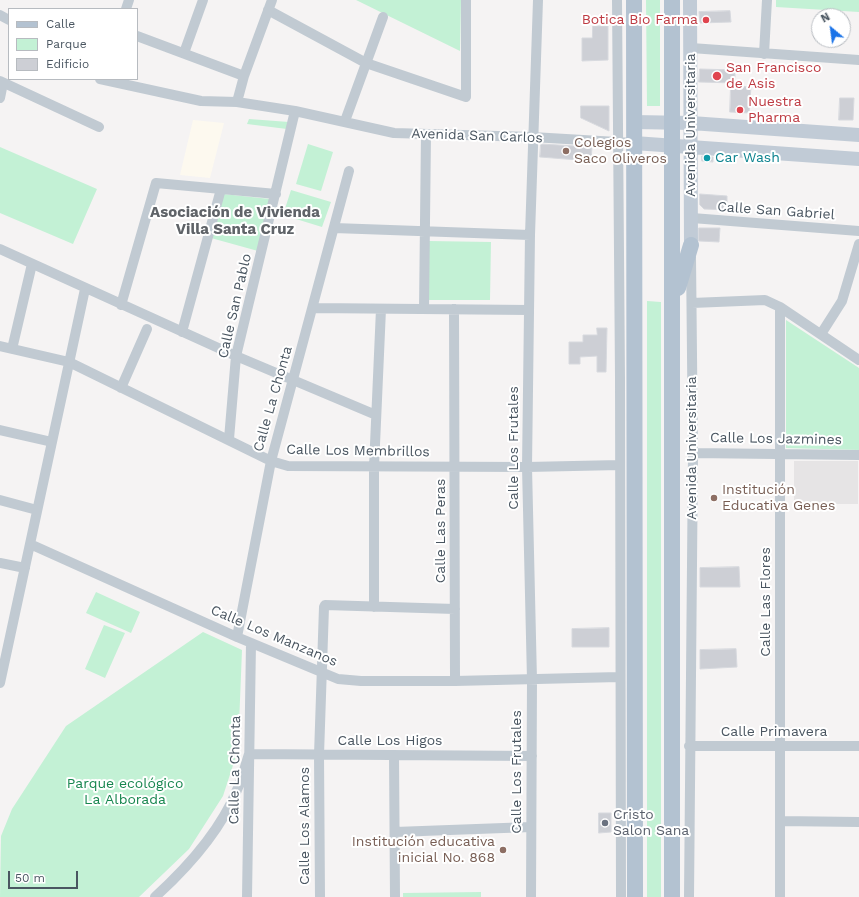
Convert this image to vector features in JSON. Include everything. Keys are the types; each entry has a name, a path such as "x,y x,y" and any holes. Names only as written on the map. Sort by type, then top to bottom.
{"main road":[{"path":"634,0 635,897"},
{"name":"Avenida Universitaria","path":"672,0 672,897"},
{"path":"673,303 691,245"}],"street":[{"path":"184,53 203,0"},
{"path":"237,102 244,76 270,5 366,63 466,97 466,0"},
{"name":"Calle Los Frutales","path":"531,897 532,680 527,467 532,137 538,0"},
{"path":"617,0 621,897"},
{"name":"Avenida Universitaria","path":"689,897 693,453 690,0"},
{"path":"764,54 767,0"},
{"path":"346,122 383,17"},
{"path":"138,36 244,76"},
{"path":"691,48 859,60"},
{"name":"Avenida San Carlos","path":"105,80 201,101 237,102 295,110 394,133 532,137 859,159"},
{"path":"0,98 2,82 99,127"},
{"name":"Calle San Pablo","path":"229,439 236,356 295,110"},
{"path":"618,122 691,123 859,135"},
{"path":"424,309 426,134"},
{"name":"Calle La Chonta","path":"237,637 270,461 313,308 349,171"},
{"path":"122,305 156,183 276,194"},
{"path":"182,332 221,189"},
{"name":"Calle San Gabriel","path":"692,218 859,231"},
{"path":"334,228 530,235"},
{"path":"821,334 842,301 859,244"},
{"path":"0,249 85,289 236,356 376,415"},
{"path":"12,349 32,264"},
{"path":"0,683 85,289"},
{"path":"692,303 765,300 780,307 859,360"},
{"name":"Calle Las Flores","path":"780,307 780,897"},
{"path":"313,308 529,310"},
{"path":"382,309 374,467 374,608 455,609"},
{"name":"Calle Las Peras","path":"454,309 455,681"},
{"path":"121,388 147,329"},
{"name":"Calle Los Membrillos","path":"0,346 69,362 229,439 270,461 288,466 527,467 620,465"},
{"path":"0,430 52,442"},
{"name":"Calle Los Jazmines","path":"693,453 859,455"},
{"path":"0,500 37,510"},
{"name":"Calle Los Manzanos","path":"30,544 237,637 338,679 455,681 619,677"},
{"path":"0,563 25,568"},
{"name":"Calle Los Alamos","path":"320,897 319,755 324,607 325,605 374,608"},
{"name":"Calle La Chonta","path":"246,897 251,643"},
{"name":"Calle Primavera","path":"690,746 859,746"},
{"path":"155,897 193,860 222,818 237,790 249,754"},
{"name":"Calle Los Higos","path":"249,754 532,756"},
{"path":"394,755 395,897"},
{"path":"780,822 859,822"},
{"path":"395,832 531,827"},
{"path":"168,885 168,897"}],"shaded area":[{"path":"193,120 224,123 210,178 180,175"},
{"path":"794,461 858,461 858,504 794,504"}],"green space":[{"path":"356,0 461,0 460,51"},
{"path":"646,0 660,0 660,106 647,106"},
{"path":"776,0 859,0 859,12 851,12 851,8 811,9 776,7"},
{"path":"249,119 289,122 287,129 247,124"},
{"path":"308,144 333,152 321,191 296,184"},
{"path":"0,147 97,189 73,244 0,213"},
{"path":"291,190 331,202 322,227 283,215"},
{"path":"223,194 270,199 258,251 211,238"},
{"path":"429,241 491,242 490,300 428,300"},
{"path":"647,301 661,302 661,897 647,897"},
{"path":"786,320 859,368 859,450 786,448"},
{"path":"96,592 140,612 131,633 86,613"},
{"path":"104,625 125,633 105,678 85,669"},
{"name":"Parque ecológico La Alborada","path":"203,632 242,650 238,750 223,796 189,849 139,897 0,897 1,836 12,809 66,726"},
{"path":"481,892 481,897 403,897 403,893"}],"building":[{"path":"730,11 731,22 700,23 699,12"},
{"path":"593,26 608,26 608,60 582,61 582,38 592,38"},
{"name":"San Francisco de Asis","path":"700,69 735,70 735,83 699,82"},
{"path":"731,86 751,87 749,113 730,112"},
{"path":"840,98 854,98 853,120 839,120"},
{"path":"581,106 609,106 609,131 581,118"},
{"name":"Colegios Saco Oliveros","path":"541,144 592,147 591,161 540,157"},
{"name":"Car Wash","path":"702,156 713,157 713,162 702,161"},
{"path":"700,194 727,196 727,210 704,209 700,205"},
{"path":"699,228 720,228 719,242 699,241"},
{"path":"597,328 607,328 606,372 597,372 597,356 580,357 580,364 569,364 569,342 583,342 583,335 597,335"},
{"path":"739,567 740,587 700,587 700,568"},
{"path":"609,628 609,647 572,647 572,629"},
{"path":"736,649 737,667 700,669 700,650"},
{"name":"Cristo Salon Sana","path":"599,813 611,813 611,832 599,833"}],"place":[{"name":"Botica Bio Farma","path":"706,20"},
{"name":"San Francisco de Asis","path":"717,76"},
{"name":"Nuestra Pharma","path":"740,110"},
{"name":"Colegios Saco Oliveros","path":"566,151"},
{"name":"Car Wash","path":"707,158"},
{"name":"Institución Educativa Genes","path":"714,498"},
{"name":"Cristo Salon Sana","path":"605,823"},
{"name":"Institución educativa inicial No. 868","path":"503,850"}],"district":[{"name":"Asociación de Vivienda Villa Santa Cruz","path":"235,222"}]}
